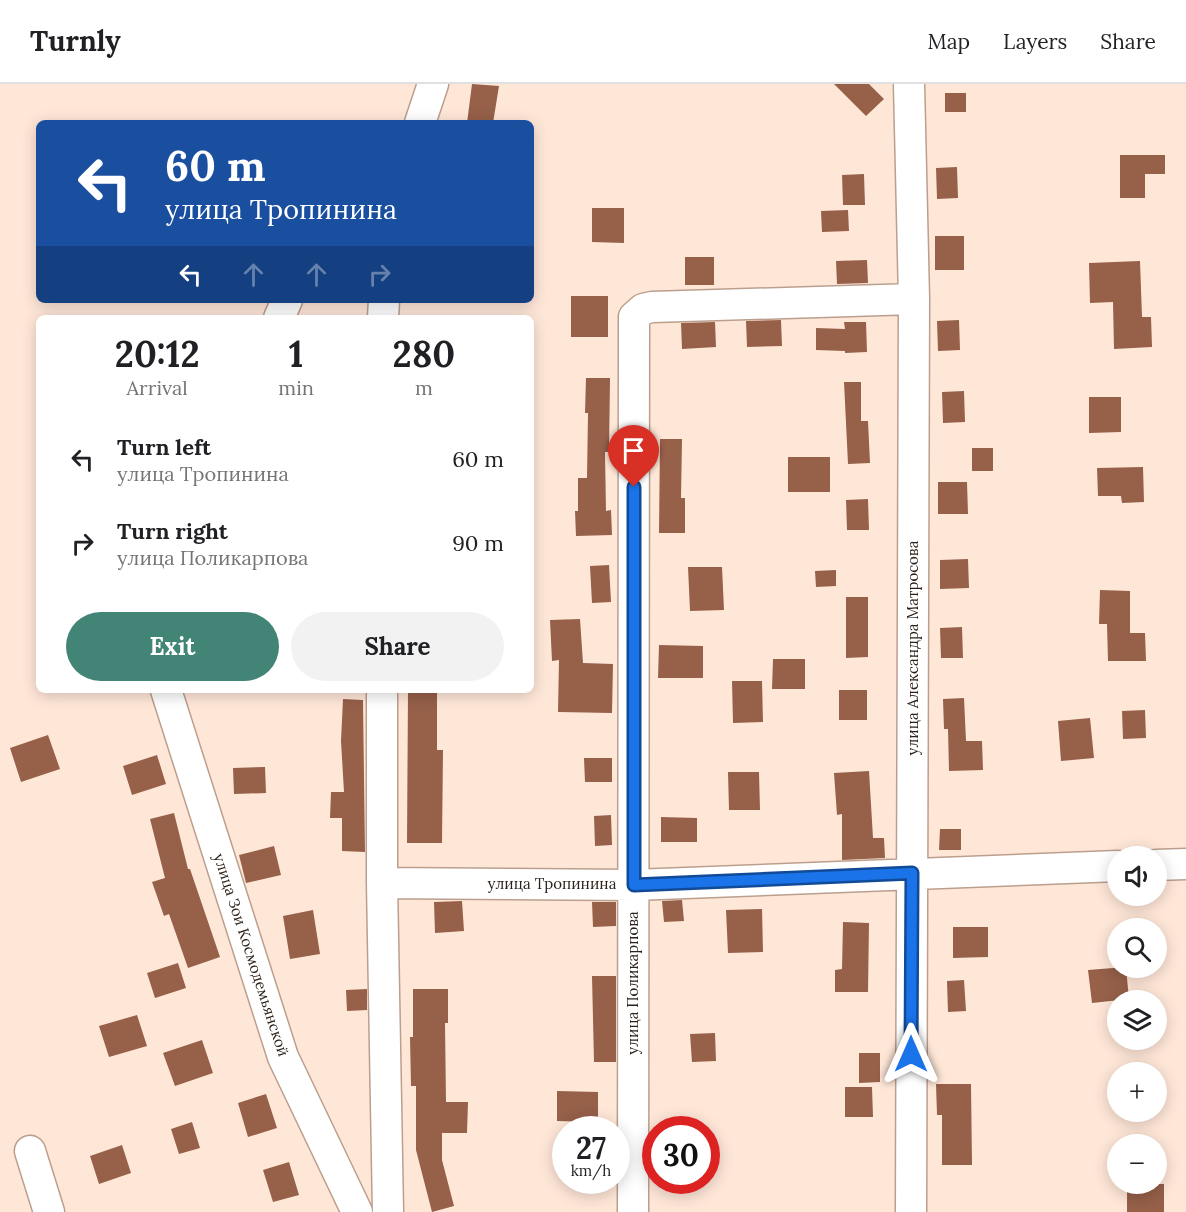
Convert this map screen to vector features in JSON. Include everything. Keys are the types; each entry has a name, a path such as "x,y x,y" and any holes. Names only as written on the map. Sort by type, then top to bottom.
{"street":[{"path":"421,120 433,84"},
{"name":"улица Александра Матросова","path":"909,84 914,299 911,1212"},
{"name":"улица Поликарпова","path":"633,1212 634,323 637,312 652,307 914,299"},
{"name":"улица Зои Космодемьянской","path":"167,693 283,1057 357,1212"},
{"path":"381,693 388,1212"},
{"path":"1167,865 1186,864"},
{"name":"улица Тропинина","path":"382,883 634,885 1107,866"},
{"path":"30,1151 49,1212"}],"building":[{"path":"472,84 499,86 493,120 467,120"},
{"path":"834,84 869,84 884,99 866,116"},
{"path":"945,93 966,93 966,112 945,112"},
{"path":"1120,155 1165,155 1165,174 1145,174 1145,198 1120,198"},
{"path":"957,167 958,198 937,199 936,168"},
{"path":"864,174 865,205 843,205 842,175"},
{"path":"592,208 624,208 624,243 592,242"},
{"path":"848,210 849,231 822,232 821,211"},
{"path":"935,236 964,236 964,270 935,270"},
{"path":"685,257 714,257 714,285 685,285"},
{"path":"867,260 868,283 837,284 836,261"},
{"path":"1140,261 1142,317 1151,317 1152,347 1114,349 1113,302 1090,303 1089,263"},
{"path":"571,296 608,296 608,337 571,337"},
{"path":"781,320 782,346 747,347 746,321"},
{"path":"959,320 960,350 938,351 937,321"},
{"path":"715,322 716,347 682,349 681,323"},
{"path":"844,322 866,322 867,352 845,353 845,351 816,350 816,328 845,329"},
{"path":"586,378 610,378 609,452 605,452 606,511 611,510 612,535 576,536 575,511 578,511 578,478 587,478"},
{"path":"844,382 861,382 861,421 868,421 870,463 848,464"},
{"path":"964,391 965,422 943,423 942,392"},
{"path":"1089,397 1121,397 1121,432 1089,433"},
{"path":"660,439 682,439 681,498 685,498 685,533 659,533"},
{"path":"972,448 993,448 993,471 972,471"},
{"path":"788,457 830,457 830,492 788,492"},
{"path":"1143,467 1144,502 1122,503 1121,496 1098,496 1097,468"},
{"path":"938,482 967,482 968,514 938,514"},
{"path":"868,499 869,530 847,530 846,500"},
{"path":"968,559 969,588 940,589 940,560"},
{"path":"609,565 611,602 592,603 590,566"},
{"path":"688,567 722,567 724,610 690,611"},
{"path":"836,570 836,586 816,587 815,571"},
{"path":"1100,590 1130,591 1130,633 1145,633 1146,661 1108,661 1107,624 1099,624"},
{"path":"846,597 868,597 868,657 846,658"},
{"path":"580,619 583,663 613,664 612,713 558,712 559,660 552,661 550,620"},
{"path":"962,627 963,658 941,658 940,628"},
{"path":"659,645 703,646 703,678 658,678"},
{"path":"773,659 805,659 805,689 772,689"},
{"path":"732,681 762,681 763,722 733,723"},
{"path":"839,690 867,690 867,720 839,720"},
{"path":"408,693 437,693 437,750 443,750 442,843 407,843"},
{"path":"964,698 966,741 982,741 983,770 949,771 948,729 944,729 943,699"},
{"path":"343,699 363,700 365,852 342,851 342,818 330,818 331,792 344,792 341,741"},
{"path":"1145,710 1146,738 1123,739 1122,711"},
{"path":"1090,718 1094,758 1061,761 1058,721"},
{"path":"48,735 60,769 21,782 10,748"},
{"path":"157,755 166,784 132,795 123,766"},
{"path":"584,758 612,758 612,782 585,782"},
{"path":"265,767 266,793 234,794 233,768"},
{"path":"869,771 873,838 884,838 885,858 842,860 842,814 837,815 834,773"},
{"path":"728,772 759,772 760,810 729,810"},
{"path":"174,813 188,869 190,869 220,957 188,968 169,914 164,916 152,882 165,878 150,819"},
{"path":"611,815 612,845 595,846 594,816"},
{"path":"661,817 697,818 697,842 661,842"},
{"path":"940,829 961,829 961,850 939,850"},
{"path":"274,846 281,875 246,883 239,855"},
{"path":"682,900 684,921 664,922 662,901"},
{"path":"462,901 464,931 435,933 434,902"},
{"path":"592,902 616,902 616,926 593,927"},
{"path":"762,909 763,952 728,953 726,910"},
{"path":"313,910 320,954 290,959 283,916"},
{"path":"843,922 869,923 868,992 835,992 835,970 842,969"},
{"path":"953,927 988,927 988,957 953,958"},
{"path":"178,963 186,988 155,998 147,973"},
{"path":"1107,968 1107,978 1127,978 1128,990 1107,990 1107,1001 1092,1003 1088,970"},
{"path":"592,976 616,976 616,1062 594,1062"},
{"path":"964,980 966,1011 948,1012 947,981"},
{"path":"367,989 367,1010 347,1011 346,990"},
{"path":"413,989 448,989 448,1023 445,1023 446,1102 468,1102 467,1133 442,1133 442,1160 454,1206 432,1212 416,1150 416,1086 411,1086 410,1037 413,1037"},
{"path":"137,1015 147,1046 109,1057 99,1026"},
{"path":"715,1033 716,1061 692,1062 690,1034"},
{"path":"202,1040 213,1073 175,1086 163,1053"},
{"path":"859,1053 880,1053 880,1082 859,1083"},
{"path":"936,1084 971,1084 972,1165 942,1165 942,1115 937,1115"},
{"path":"845,1087 872,1087 873,1117 845,1117"},
{"path":"557,1091 598,1092 598,1116 557,1116"},
{"path":"266,1094 277,1128 248,1137 238,1103"},
{"path":"192,1122 200,1148 179,1154 171,1129"},
{"path":"122,1145 131,1173 99,1184 90,1156"},
{"path":"289,1162 299,1195 273,1202 263,1170"},
{"path":"1127,1194 1164,1194 1164,1212 1127,1212"}],"route":[{"path":"634,487 634,885 912,873 911,1054"}]}
